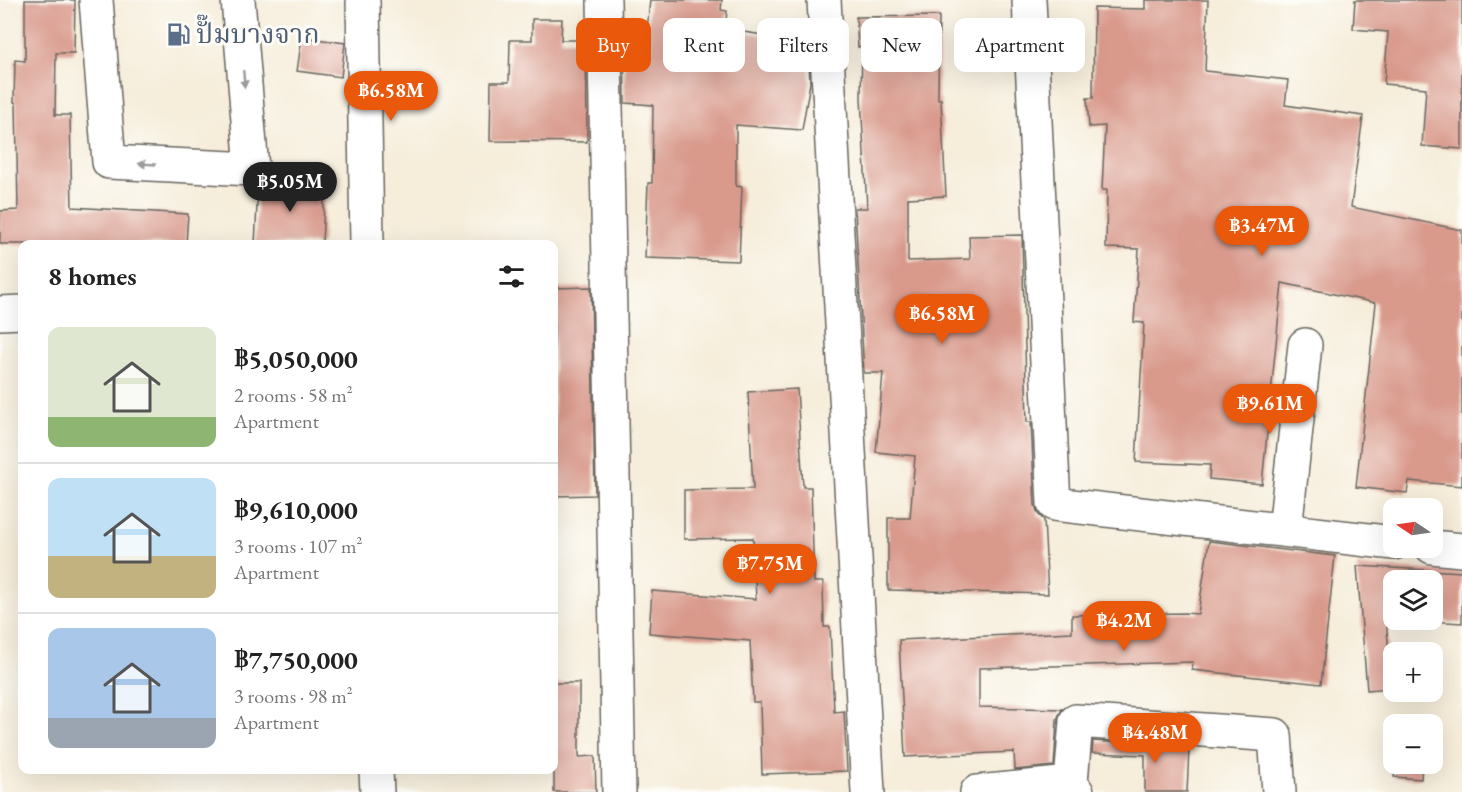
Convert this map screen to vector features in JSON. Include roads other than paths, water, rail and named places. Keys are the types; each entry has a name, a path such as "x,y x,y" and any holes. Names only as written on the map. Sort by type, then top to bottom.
{"street":[{"path":"96,0 109,162 252,168 238,0"},
{"path":"363,0 367,240"},
{"path":"604,0 619,792"},
{"path":"824,0 868,792"},
{"path":"1029,0 1054,504 1383,542"},
{"path":"0,313 18,312"},
{"path":"1285,530 1305,345"},
{"path":"1443,548 1462,550"},
{"path":"977,792 1074,788 1076,721 1275,735 1279,792"},
{"path":"376,774 377,792"}],"place":[{"name":"ปั๊มบางจาก","path":"178,34"}]}
